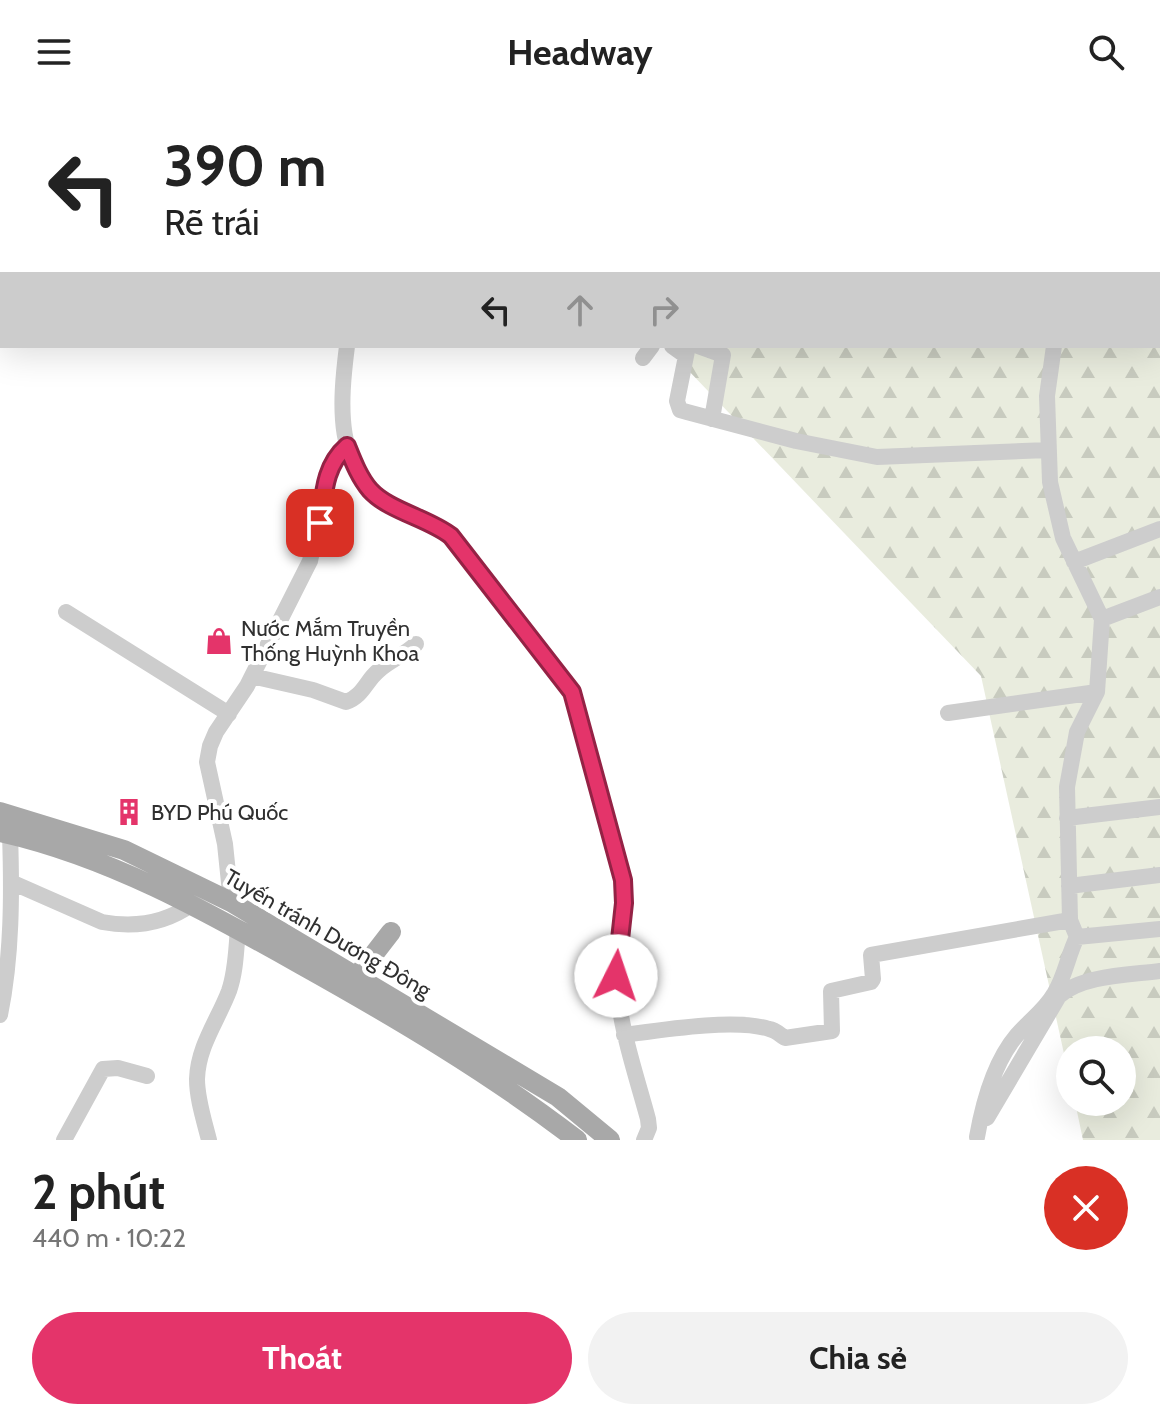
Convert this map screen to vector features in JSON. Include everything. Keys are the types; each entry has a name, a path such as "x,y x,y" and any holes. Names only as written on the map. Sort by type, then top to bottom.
{"main road":[{"name":"Tuyến tránh Dương Đông","path":"6,823 124,850 451,1052 577,1140"},
{"name":"Tuyến tránh Dương Đông","path":"6,823 143,880 192,904 231,917 357,976 558,1097 610,1140"},
{"path":"357,976 391,932"}],"street":[{"path":"347,348 342,386 343,436 357,471 372,492 451,536 572,692 623,880 624,903 616,976 624,1035 648,1119 649,1128 644,1140"},
{"path":"976,1139 999,1065 1017,1035 1056,991 1077,937 1070,920 1067,787 1077,732 1097,692 1102,619 1057,519 1050,482 1047,396 1054,348"},
{"path":"712,419 723,355 691,349 677,407 687,412 712,419 796,441 877,457 1048,450"},
{"path":"209,1140 198,1090 199,1065 205,1042 229,991 235,962 225,844 207,762 216,732 252,676 310,561 329,472 333,460 347,446"},
{"path":"1074,562 1160,529"},
{"path":"1102,619 1160,597"},
{"path":"66,612 229,714"},
{"path":"252,676 313,690 346,702 354,699 374,674 416,644"},
{"path":"948,713 1097,692"},
{"path":"1067,818 1160,807"},
{"path":"0,1015 8,961 11,882 6,823"},
{"path":"1069,886 1160,875"},
{"path":"11,882 102,922 118,925 175,917 192,904"},
{"path":"624,1035 702,1026 764,1027 785,1038 832,1031 831,991 871,982 871,955 1070,920"},
{"path":"1077,937 1160,929"},
{"path":"976,1139 1011,1074 1067,988 1088,981 1160,971"},
{"path":"64,1140 103,1069 118,1068 147,1076"}],"green space":[{"path":"667,348 1160,348 1160,1140 1083,1140 1078,1116 1136,1116 1136,1036 1060,1036 981,676"}],"place":[{"name":"Nước Mắm Truyền Thống Huỳnh Khoa","path":"219,641"},
{"name":"BYD Phú Quốc","path":"129,812"}],"route":[{"path":"320,523 325,485 333,460 347,446 357,471 372,492 451,536 539,652 564,678 572,692 586,737 614,855 623,880 624,903 616,976"}]}
